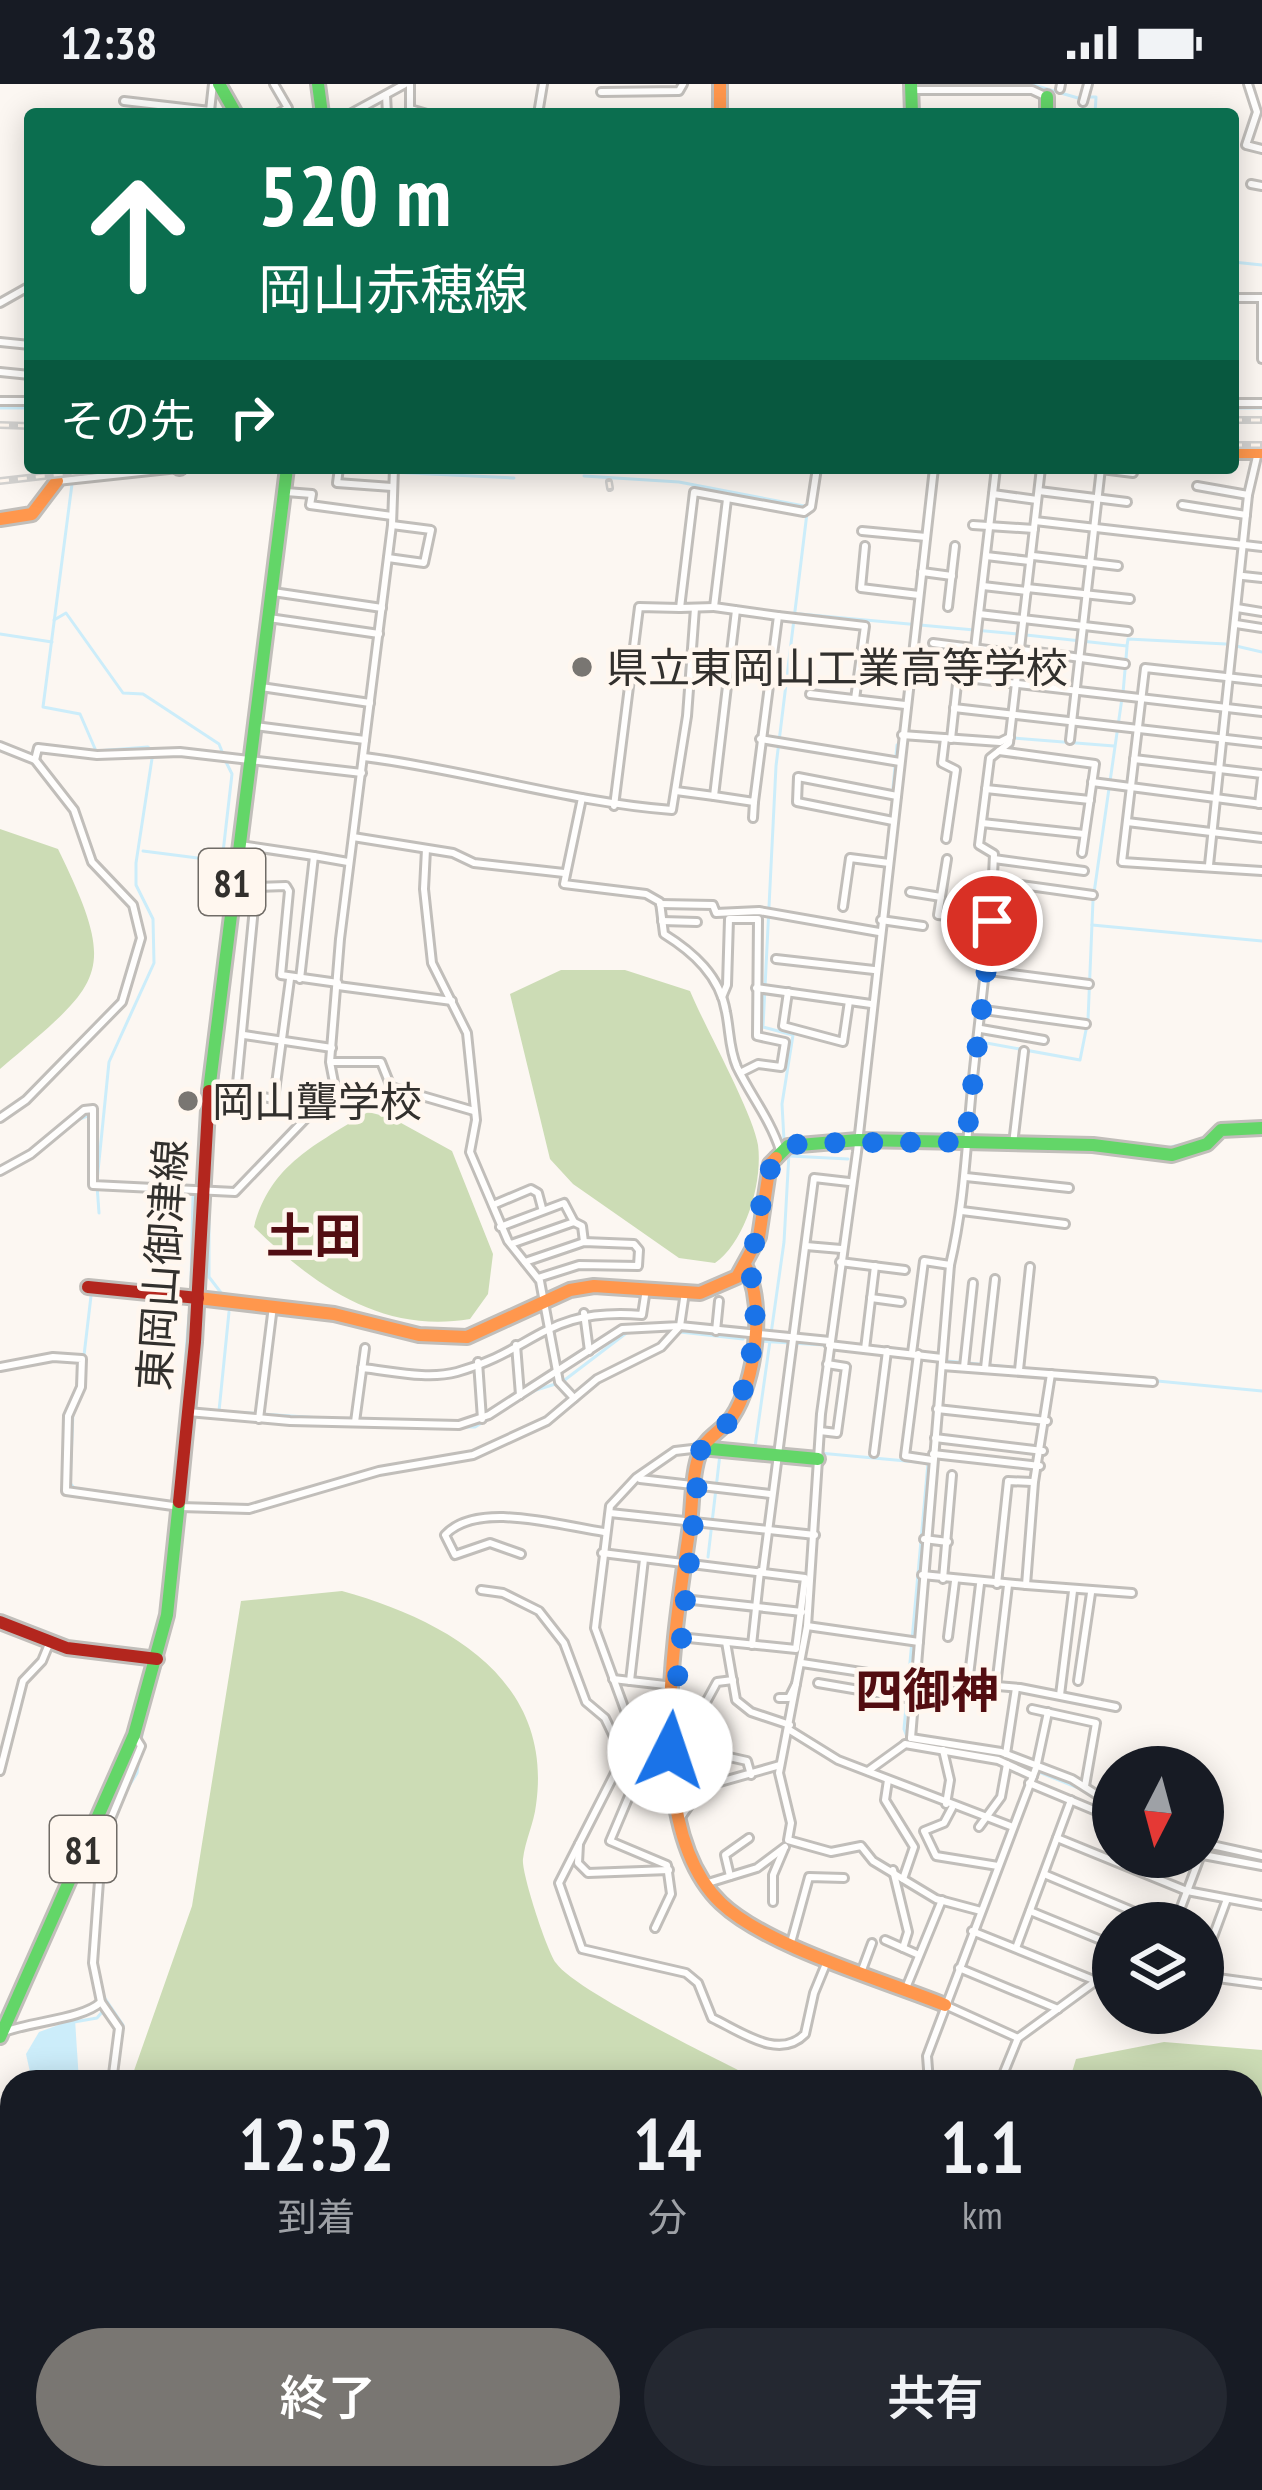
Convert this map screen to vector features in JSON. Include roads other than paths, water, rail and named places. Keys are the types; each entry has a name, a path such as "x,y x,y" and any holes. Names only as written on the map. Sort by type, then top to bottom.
{"main road":[{"name":"東岡山御津線","path":"0,2034 134,1735 172,1591 184,1412 198,1298 200,1192 237,845 285,474"},
{"path":"0,519 32,514 57,481"},
{"path":"88,1287 273,1306 440,1339 466,1336 545,1300 594,1286 685,1292 719,1287 746,1267 759,1237 767,1174 780,1150 802,1143 858,1139 966,1142 1172,1154 1202,1147 1228,1128 1262,1128"},
{"path":"746,1267 756,1290 752,1336 736,1411 701,1448 687,1562 670,1751 679,1820 703,1885 730,1911 945,2006"},
{"path":"701,1448 818,1453"},
{"path":"0,1622 49,1644 157,1659"}],"street":[{"path":"361,108 407,84"},
{"path":"601,92 628,88 679,91 683,84"},
{"path":"1083,103 1088,84"},
{"path":"1248,84 1257,112 1246,145 1262,149"},
{"path":"911,87 1056,90"},
{"path":"386,95 386,108"},
{"path":"124,100 187,108"},
{"path":"1250,184 1262,186"},
{"path":"1262,298 1262,359"},
{"path":"1209,865 1248,495 1260,452"},
{"path":"57,481 123,474"},
{"path":"339,474 338,483 392,487"},
{"path":"0,1171 31,1154 84,1110 93,1109 97,1185 200,1192 243,1188 314,1106 331,1095 349,862 388,558 393,474"},
{"path":"680,608 694,492 807,512 816,474"},
{"path":"772,1903 773,1874 791,1823 780,1791 780,1765 807,1626 827,1364 858,1139 897,796 895,761 933,474"},
{"path":"975,648 995,474"},
{"path":"1040,474 1010,737 990,758 980,845 994,859 1084,871"},
{"path":"1070,740 1098,474"},
{"path":"1197,486 1248,495"},
{"path":"284,491 312,494 310,505 429,526 424,563 388,558"},
{"path":"993,494 1127,502"},
{"path":"714,607 727,499"},
{"path":"1182,505 1262,512"},
{"path":"973,525 1035,525 1262,547"},
{"path":"862,531 926,537"},
{"path":"865,546 860,588 919,595"},
{"path":"948,607 955,546"},
{"path":"986,556 1118,566"},
{"path":"922,572 952,576"},
{"path":"1243,576 1262,578"},
{"path":"982,585 1130,599"},
{"path":"272,592 382,608"},
{"path":"614,806 639,608 714,607 865,626 855,699"},
{"path":"364,758 473,772 614,806 672,810 695,608"},
{"path":"1237,608 1262,612"},
{"path":"714,796 736,610"},
{"path":"979,614 1129,631"},
{"path":"753,818 778,616"},
{"path":"268,618 379,634"},
{"path":"1235,624 1262,628"},
{"path":"933,643 1125,664"},
{"path":"946,838 956,770 942,763 961,646"},
{"path":"1262,681 1144,668 1122,862 1262,871"},
{"path":"958,677 1262,712"},
{"path":"260,687 370,704"},
{"path":"810,694 905,705"},
{"path":"954,708 1262,743"},
{"path":"255,726 366,740"},
{"path":"902,735 946,740 1010,737"},
{"path":"760,739 895,761"},
{"path":"0,746 35,760 74,810 92,862 133,905 139,918 139,956 122,1002 26,1100 0,1118"},
{"path":"35,760 38,748 97,754 152,751 362,773"},
{"path":"999,751 1095,764 1082,853"},
{"path":"1092,782 1261,804 1262,776 1134,759"},
{"path":"894,821 797,802 798,777 897,796"},
{"path":"986,789 1090,800"},
{"path":"676,791 754,802"},
{"path":"582,798 564,884 646,895 660,904 712,905 716,913 766,912 879,932"},
{"path":"1127,822 1262,838"},
{"path":"982,824 1084,834"},
{"path":"353,838 426,849 474,863 564,873"},
{"path":"237,845 349,862"},
{"path":"426,849 430,945 439,982 467,1033 474,1111 470,1152 500,1227 538,1278 559,1383 574,1399"},
{"path":"300,980 314,856"},
{"path":"843,907 850,858 889,863"},
{"path":"947,859 938,915 992,921"},
{"path":"908,1742 908,1698 950,1264 962,1211 966,1142 989,970 994,859"},
{"path":"993,880 1094,895"},
{"path":"236,1094 256,887 261,884 290,891 278,972 290,979 452,1001"},
{"path":"910,892 941,897"},
{"path":"660,904 664,934 692,951 722,997 740,1072 767,1115 780,1150"},
{"path":"722,997 727,985 729,919 758,919 762,989 757,1036 785,1042 781,1067 758,1064 740,1072"},
{"path":"881,920 922,926"},
{"path":"662,921 697,922"},
{"path":"776,959 874,970"},
{"path":"989,970 1089,984"},
{"path":"214,1088 274,1099 290,979"},
{"path":"762,989 871,1004"},
{"path":"788,992 783,1026 843,1042 848,1001"},
{"path":"984,1010 1086,1024"},
{"path":"982,1030 1044,1040"},
{"path":"244,1035 332,1048"},
{"path":"1013,1144 1024,1051"},
{"path":"330,1062 381,1062 391,1087 474,1111"},
{"path":"966,1177 1070,1188"},
{"path":"752,1645 814,1178 850,1182"},
{"path":"493,1205 531,1190 538,1192 542,1208"},
{"path":"500,1227 564,1203 574,1222 582,1226 584,1242"},
{"path":"962,1211 1065,1224"},
{"path":"510,1244 574,1222"},
{"path":"525,1262 584,1242 634,1244 638,1266 579,1265 538,1278"},
{"path":"806,1246 841,1249"},
{"path":"950,1264 924,1261 904,1456 1040,1466"},
{"path":"840,1262 904,1270"},
{"path":"865,1349 875,1266"},
{"path":"1019,1367 1030,1267"},
{"path":"986,1365 995,1279"},
{"path":"964,1364 973,1283"},
{"path":"362,1368 428,1375 461,1371 584,1313 642,1315 646,1288"},
{"path":"0,1367 52,1357 82,1359 81,1387 68,1416 66,1491 180,1507 249,1509 379,1471 473,1455 547,1421 678,1330 685,1292"},
{"path":"872,1298 901,1302"},
{"path":"716,1331 719,1301"},
{"path":"260,1416 273,1306"},
{"path":"584,1313 589,1351"},
{"path":"184,1412 459,1425 482,1419 630,1326 830,1343 915,1353 942,1362 1153,1382"},
{"path":"516,1344 520,1395"},
{"path":"355,1422 365,1348"},
{"path":"874,1453 886,1351"},
{"path":"478,1362 482,1419"},
{"path":"820,1431 837,1433 846,1367 827,1364"},
{"path":"1026,1586 1034,1482 1051,1374"},
{"path":"938,1409 1047,1421"},
{"path":"934,1438 1042,1451"},
{"path":"655,1928 668,1907 669,1870 657,1856 612,1846 640,1754 595,1628 604,1532 615,1496 675,1451 701,1448"},
{"path":"944,1579 952,1475"},
{"path":"636,1478 772,1494"},
{"path":"997,1584 1009,1480 1034,1482"},
{"path":"608,1513 815,1535"},
{"path":"520,1555 490,1543 455,1556 445,1535 458,1524 482,1519 604,1532"},
{"path":"924,1539 948,1542"},
{"path":"602,1553 803,1574 796,1649 680,1636"},
{"path":"631,1681 644,1558"},
{"path":"922,1575 1072,1592 1132,1593"},
{"path":"948,1637 955,1581"},
{"path":"968,1684 980,1584"},
{"path":"996,1686 1007,1585"},
{"path":"481,1590 503,1593 539,1611 564,1643 586,1702 612,1730 616,1771 559,1883 582,1948 686,1972 698,1983 712,2018 774,2046 802,2040 830,1956"},
{"path":"1060,1696 1072,1592"},
{"path":"1078,1681 1090,1593"},
{"path":"683,1599 802,1612"},
{"path":"807,1626 916,1641"},
{"path":"726,1642 736,1700 751,1712 789,1727 838,1760 1013,1827"},
{"path":"0,1771 23,1681 42,1661 49,1644"},
{"path":"802,1663 912,1680 1016,1688 1116,1707"},
{"path":"779,1698 791,1696 800,1676"},
{"path":"613,1679 674,1686"},
{"path":"733,1680 717,1682 699,1714 702,1736 714,1736 720,1755 747,1761 751,1775"},
{"path":"818,1683 908,1698"},
{"path":"1006,1754 1016,1688"},
{"path":"1032,1709 1096,1723 1085,1786"},
{"path":"928,2070 927,2056 1033,1775 1048,1712"},
{"path":"114,2070 119,2028 101,2002 93,1954 103,1832 133,1775 141,1746 134,1735"},
{"path":"868,1771 908,1742 1006,1754 1071,1800 1092,1809"},
{"path":"943,1747 1092,1791"},
{"path":"943,1747 950,1780 949,1806 944,1823 924,1831 936,1856 998,1866"},
{"path":"980,1827 1001,1797 1007,1764"},
{"path":"679,1820 702,1787 780,1765"},
{"path":"889,1780 885,1800 914,1847 903,1879"},
{"path":"1016,1948 1071,1800"},
{"path":"730,1876 725,1855 749,1838"},
{"path":"1057,1838 1187,1892 1262,1905"},
{"path":"579,1840 578,1863 588,1874 669,1870"},
{"path":"786,1843 831,1852 860,1846 873,1862 942,1900 981,1911"},
{"path":"703,1885 757,1868 786,1843"},
{"path":"1224,1848 1262,1856"},
{"path":"1224,1860 1262,1866"},
{"path":"893,1870 908,1932 903,1948"},
{"path":"1044,1874 1111,1902"},
{"path":"792,1939 809,1877 844,1878"},
{"path":"1183,1902 1193,1878"},
{"path":"1224,1907 1227,1899"},
{"path":"906,1988 942,1900"},
{"path":"1030,1911 1092,1937"},
{"path":"972,1931 1092,1979"},
{"path":"885,1940 920,1955"},
{"path":"862,1970 872,1943"},
{"path":"959,1968 1058,2009"},
{"path":"1224,1979 1262,1984"},
{"path":"1005,2070 1018,2038 1092,1984"},
{"path":"0,2034 47,2017 82,2015 101,2002"},
{"path":"945,2006 1018,2038"}],"water":[{"path":"75,2019 78,2070 30,2070 26,2054 39,2032"}],"waterway":[{"path":"713,84 714,108"},
{"path":"1030,84 1078,98"},
{"path":"215,88 215,108"},
{"path":"390,95 391,108"},
{"path":"1089,97 1096,97 1095,108"},
{"path":"1239,263 1262,265"},
{"path":"0,408 24,408"},
{"path":"1239,408 1262,408"},
{"path":"430,474 514,478"},
{"path":"584,476 679,482 804,506 807,513 776,766 763,1027 793,1035 782,1104 784,1140"},
{"path":"72,484 43,707 80,714 96,751 148,747 153,752 136,885 153,919 154,963 109,1062 97,1181 119,1183"},
{"path":"54,620 66,613 123,693 143,694 219,744 223,754"},
{"path":"800,614 1018,634"},
{"path":"0,634 52,642"},
{"path":"1026,635 1127,646 1128,639 1226,644"},
{"path":"1236,646 1262,652"},
{"path":"1123,693 1127,647"},
{"path":"981,1042 1080,1060 1088,1020 1093,900 1122,698"},
{"path":"1014,738 1114,746"},
{"path":"947,742 979,743"},
{"path":"893,788 897,745"},
{"path":"222,861 232,774 225,760"},
{"path":"143,851 229,862"},
{"path":"207,1186 240,864"},
{"path":"1092,925 1262,941"},
{"path":"75,1121 92,1114"},
{"path":"1162,1149 1205,1139"},
{"path":"856,1160 863,1146"},
{"path":"884,1146 960,1148"},
{"path":"975,1148 1042,1149"},
{"path":"789,1153 784,1242 755,1447 928,1463 904,1729 909,1742"},
{"path":"1,1174 35,1154"},
{"path":"790,1156 848,1159"},
{"path":"97,1185 99,1213"},
{"path":"191,1281 193,1197"},
{"path":"209,1197 209,1277 222,1294"},
{"path":"79,1398 91,1296"},
{"path":"229,1312 219,1411 321,1418"},
{"path":"174,1500 189,1315"},
{"path":"662,1330 743,1339"},
{"path":"343,1426 475,1427 536,1390 562,1382 629,1331"},
{"path":"759,1341 824,1345"},
{"path":"947,1361 1262,1391"},
{"path":"73,1412 70,1483 74,1488 154,1500"},
{"path":"721,1445 754,1447"},
{"path":"708,1557 720,1454"},
{"path":"157,1627 162,1611"},
{"path":"124,1794 137,1773 144,1719 160,1668"},
{"path":"965,1749 999,1756 1086,1791"},
{"path":"1224,1852 1262,1860"},
{"path":"102,1885 103,1865"},
{"path":"99,1921 101,1894"},
{"path":"97,1966 104,1997 123,2025 117,2070"},
{"path":"74,2022 97,2018 103,2011"}],"railway":[{"path":"1239,420 1262,420"},
{"path":"0,425 24,426"},
{"path":"1239,445 1262,445"},
{"path":"0,481 62,474"},
{"path":"609,482 610,488"}],"place":[{"name":"県立東岡山工業高等学校","path":"582,667"},
{"name":"岡山聾学校","path":"188,1101"}],"district":[{"name":"土田","path":"314,1235"},
{"name":"四御神","path":"927,1690"}]}
